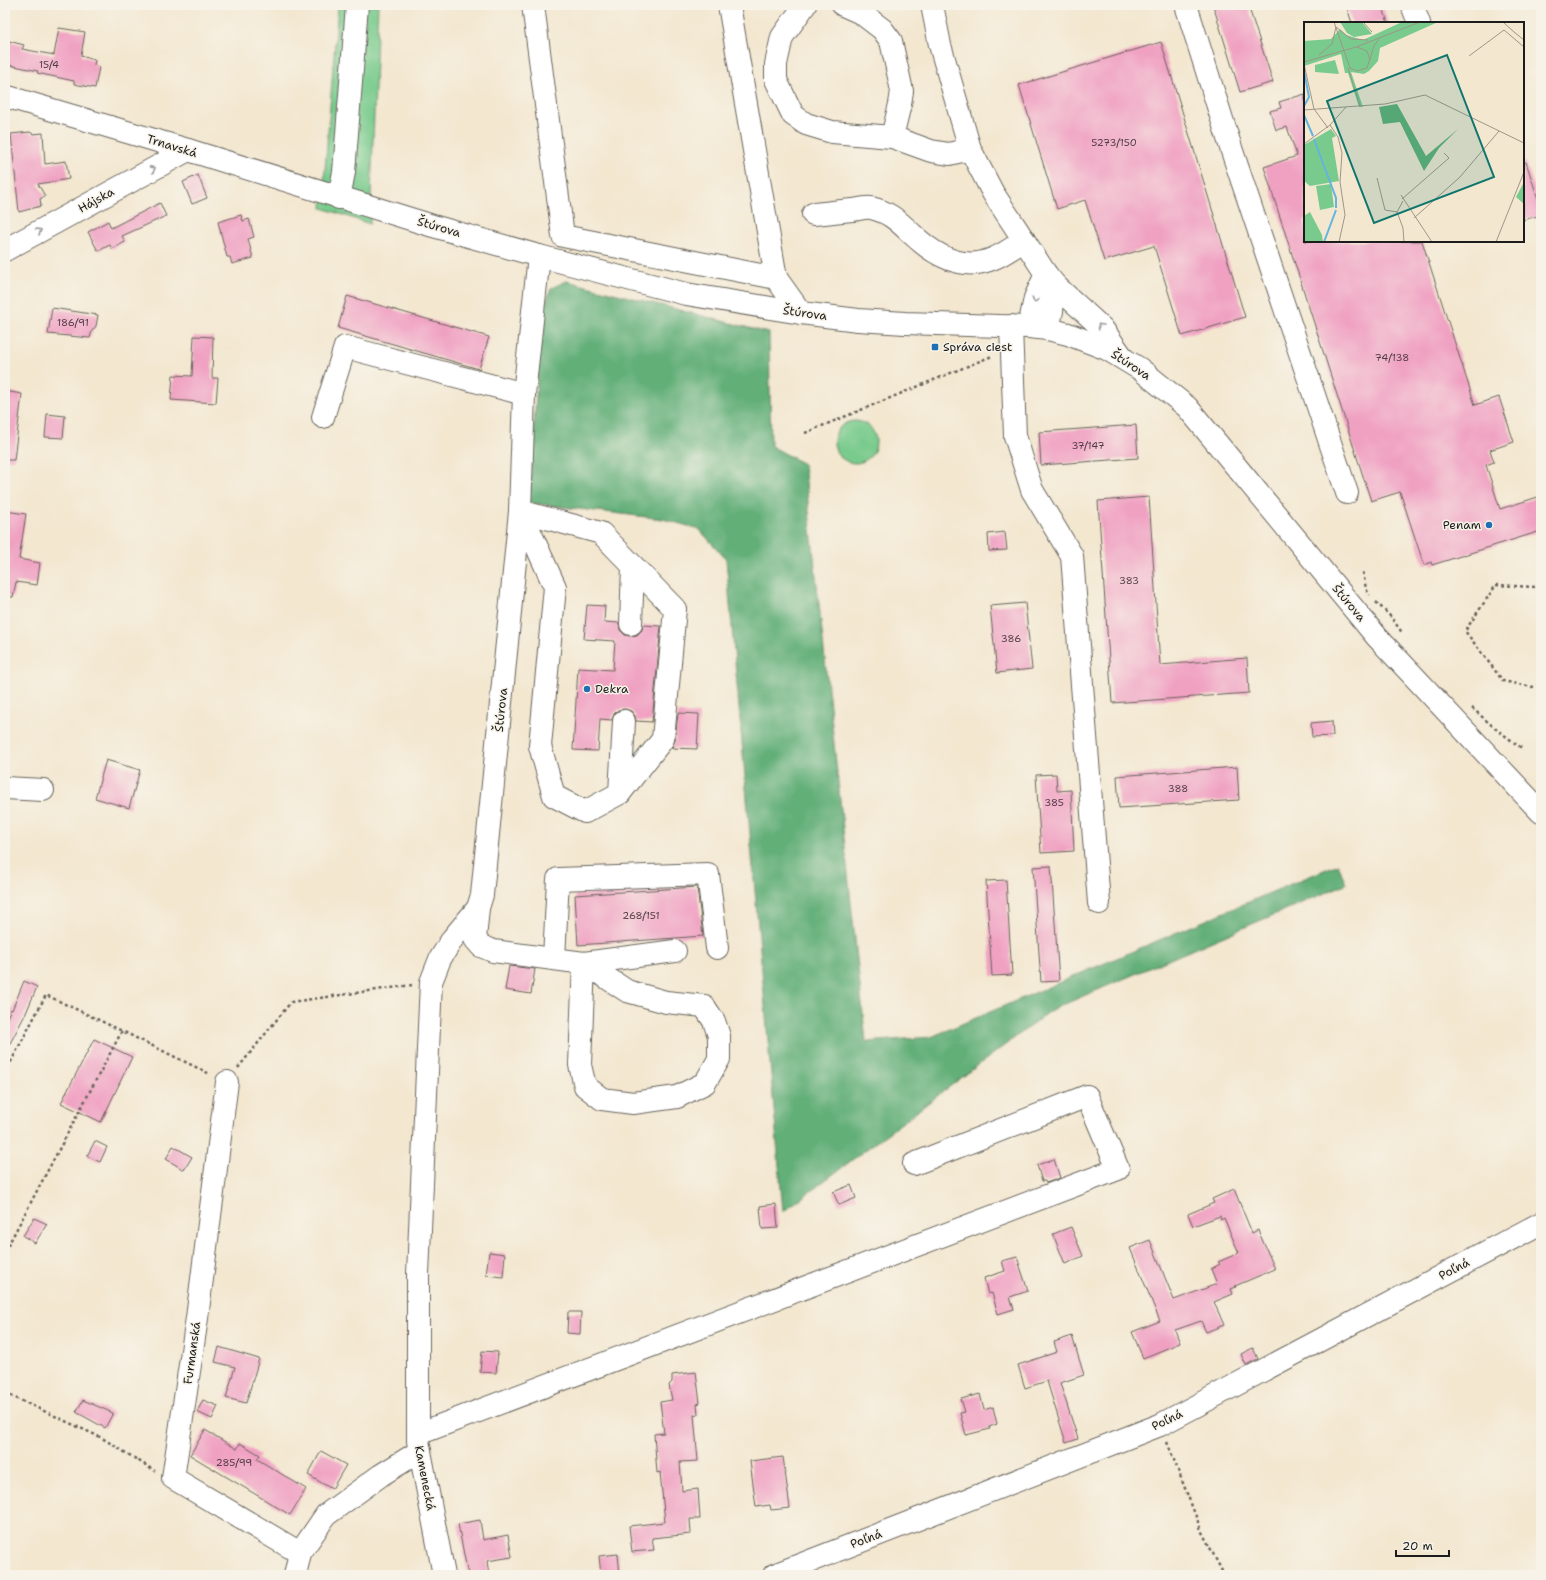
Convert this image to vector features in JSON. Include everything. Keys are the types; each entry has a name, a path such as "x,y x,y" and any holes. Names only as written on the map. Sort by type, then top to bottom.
{"street":[{"path":"339,198 344,172 357,5"},
{"path":"533,5 562,236 776,278"},
{"path":"729,5 776,278 802,313"},
{"path":"805,5 782,37 776,64 776,80 793,115 806,124 832,132 892,137 931,151 949,154 970,149"},
{"path":"843,5 861,13 882,29 891,41 902,91 892,137"},
{"path":"932,5 940,45 970,149 993,193 1050,279 1102,328 1123,358"},
{"path":"1186,5 1232,151 1348,493"},
{"path":"1412,5 1419,22"},
{"name":"Trnavská","path":"5,96 188,150 339,198"},
{"name":"Hájska","path":"5,250 188,150"},
{"name":"Štúrova","path":"339,198 539,256 686,294 802,313 858,320 1029,327 1088,341 1123,358 1151,377 1187,407 1377,637 1541,812"},
{"path":"813,214 870,208 885,213 898,220 912,235 936,254 964,263 992,260 1024,240"},
{"name":"Štúrova","path":"539,256 524,394 520,511 482,895 478,908 475,939 480,946 493,950 584,963"},
{"path":"1050,279 1052,311 1029,327 1011,348 1015,436 1032,490 1072,556 1099,903"},
{"path":"323,417 345,347 524,394"},
{"path":"520,511 601,533 675,609 663,739 620,793"},
{"name":"Štúrova","path":"520,511 555,587 540,746 554,796 585,812 620,793"},
{"path":"631,624 633,566"},
{"path":"620,793 624,720"},
{"path":"5,788 43,790"},
{"path":"554,959 558,879 708,874 717,948"},
{"name":"Kamenecká","path":"444,1575 419,1442 418,1274 431,982 440,959 453,938 478,908"},
{"path":"584,963 675,951"},
{"path":"584,963 627,991 666,1002 704,1006 714,1022 719,1036 719,1058 705,1083 677,1097 633,1103 602,1099 585,1086 580,1065 584,963"},
{"name":"Furmanská","path":"173,1478 197,1318 227,1082"},
{"path":"295,1575 300,1553 326,1515 381,1475 419,1442 1118,1169 1087,1096 914,1164"},
{"name":"Poľná","path":"774,1575 1160,1424 1541,1223"},
{"path":"173,1478 300,1553"}],"path":[{"path":"805,432 1011,348"},
{"path":"1362,572 1366,589 1372,598 1391,617 1404,635"},
{"path":"1535,587 1496,585 1465,631 1504,681 1532,687 1541,684"},
{"path":"1469,705 1496,729 1523,749"},
{"path":"5,1073 46,995 227,1082 291,1002 431,982"},
{"path":"5,1251 122,1031"},
{"path":"5,1393 102,1438 167,1479 173,1478"},
{"path":"1160,1424 1202,1532 1224,1575"}],"green space":[{"path":"338,5 378,5 370,224 322,208"},
{"path":"567,281 769,333 771,446 804,464 866,1042 931,1037 1338,864 1346,884 1053,1009 783,1212 726,559 699,529 663,519 529,503 541,317 551,288"},
{"path":"851,421 859,421 867,424 873,430 876,442 873,454 867,460 859,463 851,463 843,460 837,454 834,446 834,438 837,430 843,424"}],"building":[{"path":"1213,5 1248,5 1273,82 1240,92"},
{"path":"1346,5 1382,5 1388,22 1352,22"},
{"path":"59,28 85,32 81,56 95,60 94,65 99,67 95,88 74,84 74,81 37,73 38,71 5,64 5,40 24,45 22,49 54,55"},
{"path":"1161,42 1245,317 1182,336 1154,246 1104,261 1085,200 1057,209 1019,85"},
{"path":"1304,94 1304,242 1422,242 1475,405 1499,397 1514,442 1490,450 1494,462 1486,465 1500,509 1541,496 1541,531 1432,565 1431,562 1424,565 1400,492 1371,501 1264,167 1297,156 1287,127 1276,130 1270,111 1281,108 1279,102"},
{"path":"30,132 33,134 43,133 45,164 66,161 69,179 38,184 45,196 40,199 41,206 19,212 11,134"},
{"path":"1524,162 1526,162 1541,208 1541,215 1524,220"},
{"path":"198,175 207,198 192,204 183,182"},
{"path":"160,203 166,216 122,236 125,242 112,249 110,245 98,251 88,232 108,221 111,228"},
{"path":"241,215 243,221 249,219 254,237 248,239 253,258 232,264 230,257 227,257 218,222"},
{"path":"347,296 489,337 479,369 338,328"},
{"path":"52,308 98,315 96,326 92,331 90,338 48,334"},
{"path":"194,336 213,337 212,378 218,378 216,403 171,400 173,375 192,376"},
{"path":"5,391 22,394 14,460 5,460"},
{"path":"47,414 65,416 63,438 45,437"},
{"path":"1136,425 1138,458 1041,465 1039,432"},
{"path":"1149,497 1160,665 1247,658 1249,693 1112,703 1098,501"},
{"path":"5,511 26,514 19,559 40,563 37,585 16,582 13,597 5,597"},
{"path":"1005,532 1007,550 989,551 988,534"},
{"path":"1025,603 1032,669 997,673 990,606"},
{"path":"587,605 605,606 604,622 619,623 620,630 625,635 637,635 642,630 643,625 661,626 652,722 636,721 635,716 631,711 625,709 618,710 614,714 612,720 600,719 598,751 573,750 578,668 613,670 615,641 584,639"},
{"path":"678,713 699,714 697,749 672,748 675,740"},
{"path":"1332,721 1333,736 1312,737 1311,723"},
{"path":"106,760 140,770 129,808 95,798"},
{"path":"1237,767 1239,800 1119,808 1117,776"},
{"path":"1056,774 1057,791 1071,790 1074,851 1041,853 1036,775"},
{"path":"1051,866 1059,981 1041,982 1033,867"},
{"path":"1006,880 1012,975 992,976 986,881"},
{"path":"697,887 703,936 578,945 575,895"},
{"path":"509,966 535,969 531,994 505,990"},
{"path":"24,981 37,987 26,1013 5,1053 5,1022 11,1009 12,1010"},
{"path":"94,1039 132,1057 101,1122 61,1103"},
{"path":"95,1141 107,1147 100,1162 87,1156"},
{"path":"173,1146 192,1157 184,1170 166,1159"},
{"path":"1054,1159 1060,1178 1046,1183 1045,1181 1042,1181 1037,1165"},
{"path":"851,1185 856,1198 839,1205 833,1192"},
{"path":"1234,1189 1252,1233 1258,1230 1275,1269 1235,1286 1236,1287 1231,1289 1233,1294 1214,1302 1224,1325 1206,1332 1201,1321 1175,1330 1180,1343 1143,1358 1132,1332 1160,1321 1130,1248 1150,1240 1174,1300 1217,1284 1211,1269 1220,1264 1218,1262 1239,1253 1224,1218 1221,1220 1220,1216 1193,1226 1188,1214 1214,1203 1212,1199"},
{"path":"776,1204 778,1228 762,1229 760,1206"},
{"path":"34,1218 47,1224 35,1243 23,1236"},
{"path":"1071,1227 1083,1256 1065,1264 1053,1234"},
{"path":"489,1252 505,1254 503,1277 486,1275"},
{"path":"1017,1257 1028,1291 1010,1297 1014,1309 998,1314 992,1293 988,1294 984,1278 1005,1271 1002,1261"},
{"path":"568,1312 581,1312 580,1334 567,1333"},
{"path":"1072,1336 1084,1375 1060,1383 1078,1439 1066,1443 1047,1381 1025,1388 1018,1365 1057,1352 1054,1342"},
{"path":"219,1347 259,1359 246,1403 226,1398 235,1367 215,1362"},
{"path":"1253,1348 1258,1359 1246,1365 1241,1354"},
{"path":"482,1351 498,1352 496,1373 480,1372"},
{"path":"696,1372 700,1403 697,1404 698,1414 694,1415 698,1461 680,1462 682,1491 698,1489 700,1519 690,1519 691,1534 652,1538 654,1550 632,1552 629,1526 665,1522 660,1472 657,1473 654,1434 664,1433 660,1402 672,1400 669,1385 672,1382 672,1375"},
{"path":"980,1394 984,1410 993,1407 997,1424 989,1427 990,1429 966,1435 960,1413 965,1412 961,1399"},
{"path":"83,1400 113,1413 105,1428 76,1412"},
{"path":"203,1400 218,1406 212,1419 197,1412"},
{"path":"205,1430 237,1449 240,1443 260,1455 257,1459 306,1489 290,1515 190,1455"},
{"path":"321,1451 346,1465 332,1489 308,1475"},
{"path":"783,1457 790,1508 771,1510 770,1505 756,1507 750,1461"},
{"path":"480,1520 483,1540 508,1535 512,1557 487,1561 489,1575 468,1575 458,1524"},
{"path":"618,1554 620,1575 601,1575 599,1556"}],"place":[{"name":"Správa ciest","path":"935,347"},
{"name":"Penam","path":"1489,525"},
{"name":"Dekra","path":"587,689"}]}
